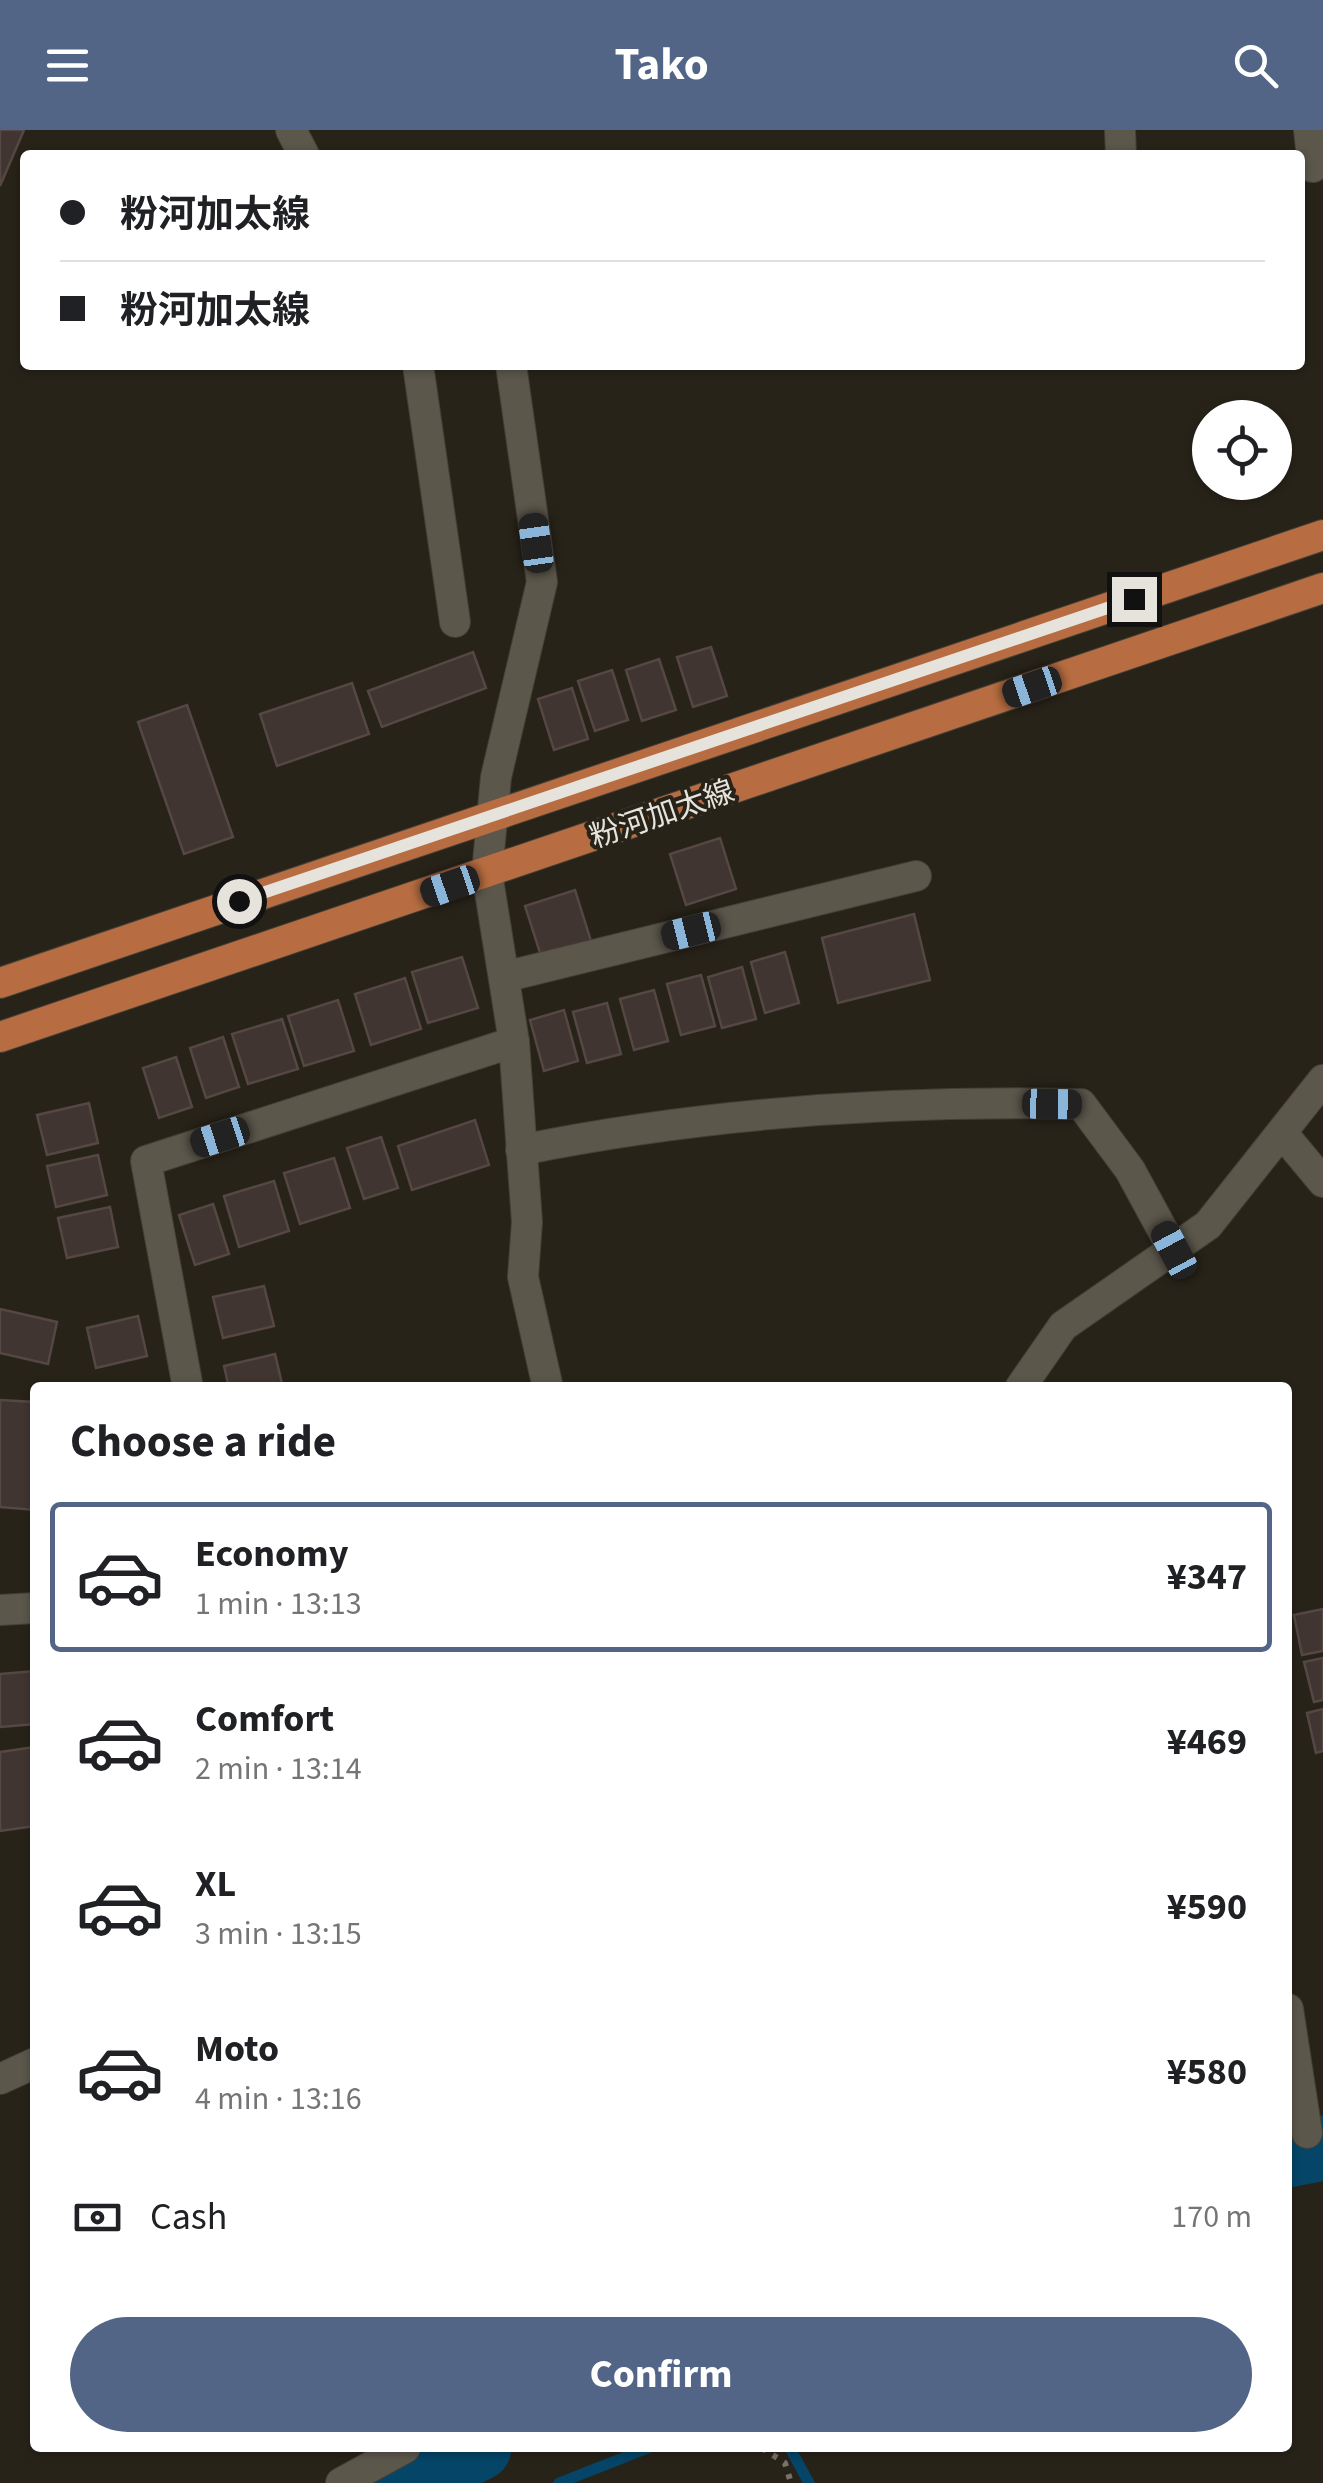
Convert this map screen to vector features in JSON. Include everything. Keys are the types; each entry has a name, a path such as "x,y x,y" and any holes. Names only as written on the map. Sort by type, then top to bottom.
{"main road":[{"name":"粉河加太線","path":"0,982 1323,535"},
{"name":"粉河加太線","path":"0,1038 1323,588"}],"street":[{"path":"1309,130 1313,167"},
{"path":"419,370 456,622"},
{"path":"512,370 542,582 490,815 487,874 514,1042 527,1222 523,1277 547,1382"},
{"path":"504,977 916,876"},
{"path":"187,1382 146,1161 514,1042"},
{"path":"1024,1382 1063,1326 1208,1225 1323,1080"},
{"path":"522,1150 634,1128 762,1115 1081,1104 1130,1170 1174,1250"},
{"path":"1282,1134 1323,1182"},
{"path":"0,1610 30,1608"},
{"path":"1292,2037 1306,2133"},
{"path":"0,2079 30,2064"},
{"path":"340,2483 398,2452"}],"path":[{"path":"768,2452 785,2463 790,2483"}],"building":[{"path":"0,130 24,130 0,186"},
{"path":"711,647 727,696 693,707 677,657"},
{"path":"473,652 486,688 382,727 368,691"},
{"path":"659,659 676,710 642,721 626,670"},
{"path":"612,670 628,720 595,731 578,681"},
{"path":"352,683 369,734 277,766 260,714"},
{"path":"572,688 588,739 554,750 538,699"},
{"path":"187,705 233,837 184,854 138,722"},
{"path":"720,838 736,889 686,905 670,854"},
{"path":"575,890 591,941 541,956 525,906"},
{"path":"914,914 930,980 838,1003 822,938"},
{"path":"785,952 799,1003 765,1013 751,962"},
{"path":"462,957 478,1008 428,1023 412,972"},
{"path":"742,967 756,1019 722,1028 708,977"},
{"path":"701,975 715,1026 681,1035 667,984"},
{"path":"405,978 421,1029 371,1045 355,994"},
{"path":"654,990 668,1041 634,1050 620,999"},
{"path":"338,1000 354,1051 304,1066 288,1016"},
{"path":"607,1003 621,1054 587,1063 573,1012"},
{"path":"564,1010 578,1061 544,1071 530,1020"},
{"path":"282,1019 298,1069 248,1084 232,1034"},
{"path":"223,1037 239,1087 206,1098 190,1048"},
{"path":"176,1057 192,1107 159,1118 143,1068"},
{"path":"89,1103 98,1143 47,1155 37,1115"},
{"path":"475,1120 489,1165 412,1190 398,1146"},
{"path":"381,1137 398,1188 364,1199 347,1148"},
{"path":"98,1155 107,1195 56,1207 47,1166"},
{"path":"334,1158 350,1208 300,1224 284,1173"},
{"path":"274,1181 289,1231 239,1247 224,1196"},
{"path":"213,1204 229,1254 195,1265 179,1215"},
{"path":"110,1207 118,1247 67,1258 58,1218"},
{"path":"264,1286 274,1326 223,1338 213,1297"},
{"path":"0,1309 57,1322 48,1364 0,1353"},
{"path":"138,1316 147,1356 96,1368 87,1328"},
{"path":"275,1354 282,1382 228,1382 224,1366"},
{"path":"0,1400 30,1402 30,1510 0,1507"},
{"path":"1323,1609 1323,1651 1302,1655 1294,1615"},
{"path":"1323,1658 1323,1700 1314,1702 1304,1662"},
{"path":"30,1671 30,1724 0,1727 0,1674"},
{"path":"1323,1709 1323,1751 1316,1753 1307,1713"},
{"path":"30,1748 30,1827 0,1831 0,1752"}],"waterway":[{"path":"1292,2154 1323,2148"},
{"path":"407,2483 471,2452"},
{"path":"559,2483 638,2452"},
{"path":"792,2452 809,2483"}],"route":[{"path":"239,901 1134,599"}]}
